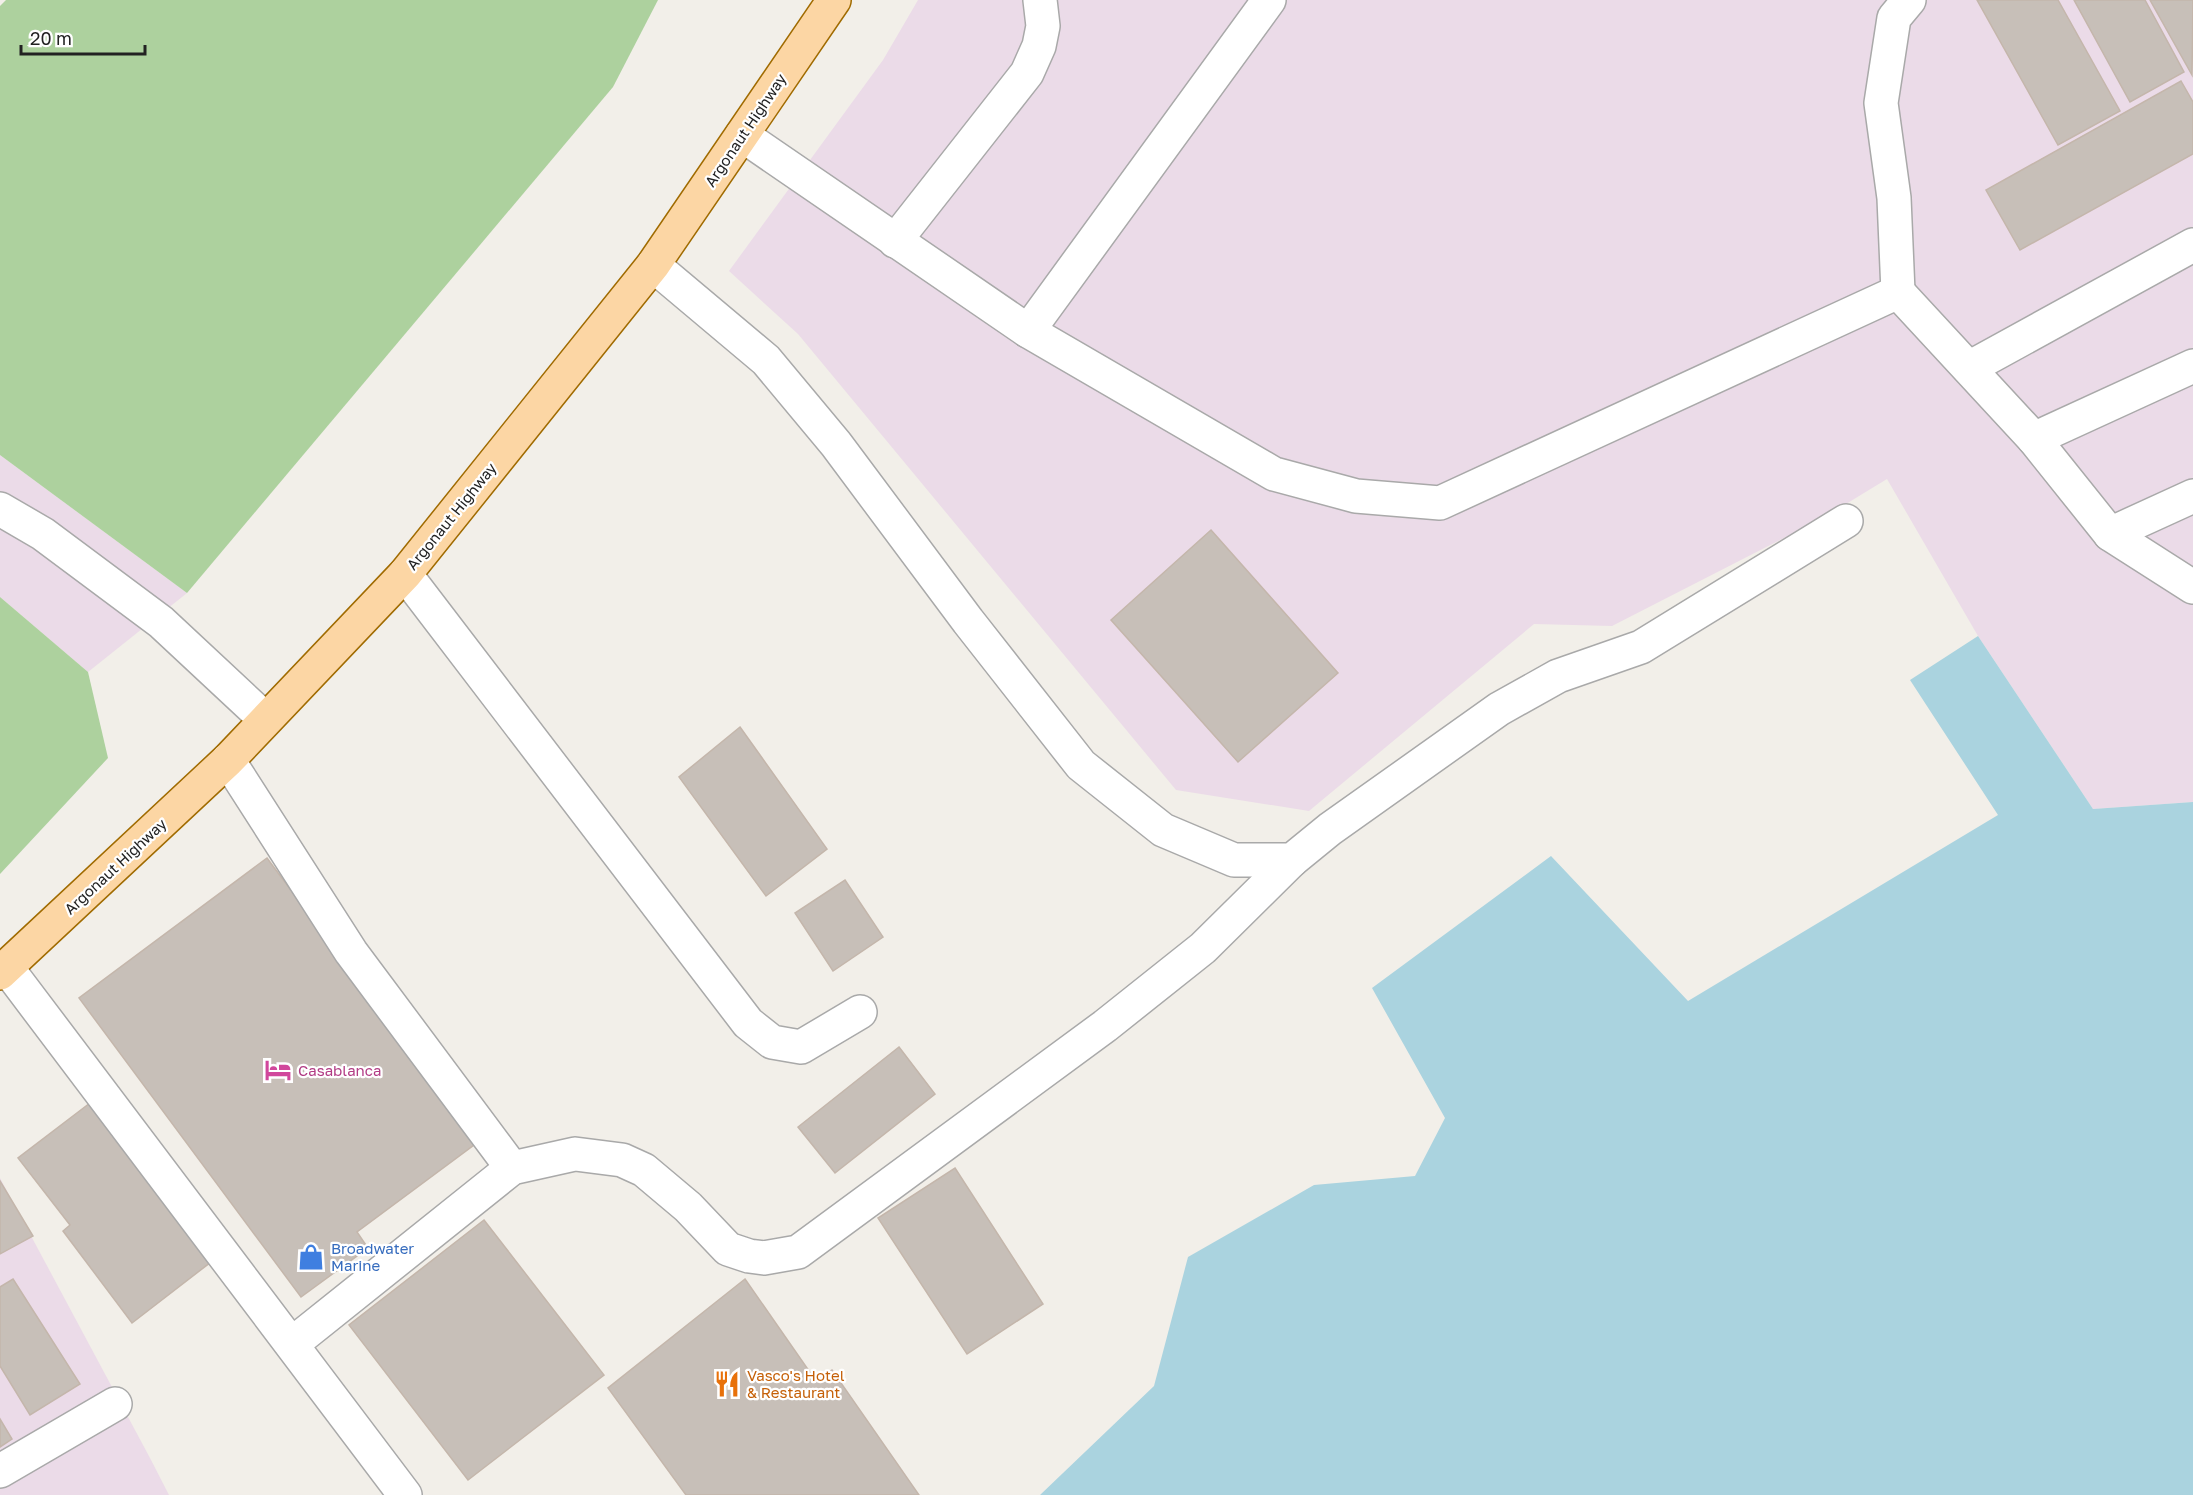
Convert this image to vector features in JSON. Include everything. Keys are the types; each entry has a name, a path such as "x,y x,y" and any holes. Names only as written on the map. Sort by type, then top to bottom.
{"main road":[{"name":"Argonaut Highway","path":"3,971 228,760 405,574 653,265 834,0"}],"street":[{"path":"895,241 1027,73 1039,46 1044,26 1040,0"},
{"path":"1028,331 1269,0"},
{"path":"1909,0 1894,18 1881,103 1894,198 1899,292 2034,439 2110,534 2193,587"},
{"path":"742,135 1028,331 1274,474 1356,496 1440,503 1899,292"},
{"path":"1969,368 2193,245"},
{"path":"653,265 766,360 836,444 968,621 1081,765 1163,830 1234,860 1292,860"},
{"path":"2034,439 2193,366"},
{"path":"2110,534 2193,496"},
{"path":"0,509 43,534 161,622 265,719"},
{"path":"292,1344 512,1168 575,1154 622,1160 644,1170 679,1200 728,1249 748,1256 764,1258 798,1252 1105,1026 1203,948 1292,860 1330,829 1499,709 1558,676 1641,647 1846,521"},
{"path":"405,574 747,1023 772,1042 801,1047 860,1012"},
{"path":"228,760 351,952 512,1168"},
{"path":"3,971 292,1344 405,1495"},
{"path":"0,1471 115,1404"}],"shaded area":[{"path":"918,0 2193,0 2193,802 2093,809 1978,636 1887,479 1823,518 1612,626 1534,624 1309,811 1176,790 798,334 729,271 883,60"},
{"path":"0,455 187,593 88,672 0,597"},
{"path":"0,1178 150,1458 169,1495 0,1495"}],"green space":[{"path":"6,0 658,0 613,87 187,593 0,455 0,6"},
{"path":"0,597 88,672 108,758 0,874"}],"water":[{"path":"1978,636 2093,809 2193,802 2193,1495 1040,1495 1154,1386 1188,1257 1314,1185 1415,1176 1445,1118 1372,988 1551,856 1688,1001 1998,815 1910,680"}],"building":[{"path":"1977,0 2058,0 2120,111 2058,145"},
{"path":"2074,0 2145,0 2184,72 2130,102"},
{"path":"2150,0 2193,0 2192,75"},
{"path":"2181,81 2193,102 2193,154 2020,250 1986,190"},
{"path":"1211,530 1338,673 1238,762 1111,620"},
{"path":"740,727 827,849 766,896 679,777"},
{"name":"Casablanca","path":"267,858 478,1142 357,1232 368,1248 301,1297 79,998"},
{"path":"845,880 883,937 833,971 795,913"},
{"path":"899,1047 935,1094 835,1173 798,1127"},
{"path":"90,1103 211,1262 132,1323 63,1231 70,1225 18,1158"},
{"path":"955,1168 1043,1304 967,1354 878,1218"},
{"path":"0,1181 33,1236 0,1254"},
{"path":"484,1220 604,1375 468,1480 349,1325"},
{"path":"13,1279 80,1384 30,1415 0,1366 0,1287"},
{"name":"Vasco's Hotel & Restaurant","path":"745,1279 816,1381 832,1370 919,1495 686,1495 608,1388"},
{"path":"0,1419 12,1439 0,1447"}],"place":[{"name":"Casablanca","path":"278,1070"},
{"name":"Broadwater Marine","path":"311,1257"},
{"name":"Vasco's Hotel & Restaurant","path":"727,1384"}]}
